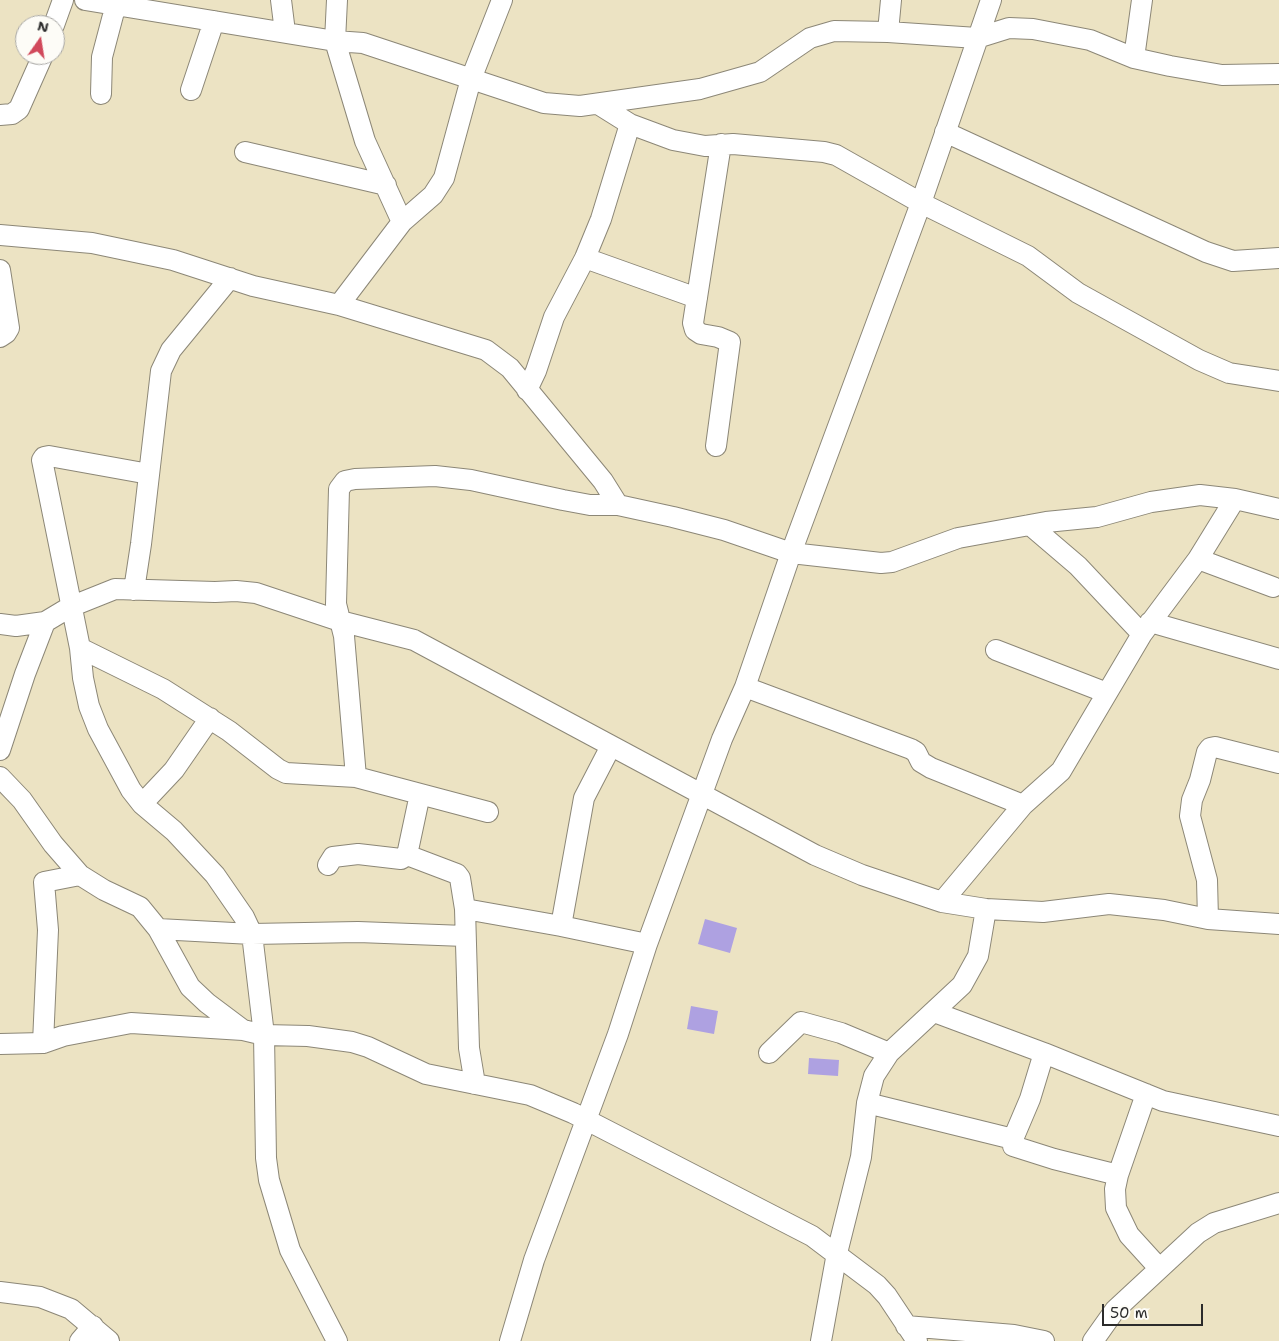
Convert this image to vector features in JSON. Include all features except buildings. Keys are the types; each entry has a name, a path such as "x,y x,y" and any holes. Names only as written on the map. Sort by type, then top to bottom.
{"street":[{"path":"58,15 63,0"},
{"path":"85,0 335,41 363,43 544,103 580,106 700,89 760,72 810,38 834,31 888,32 978,38 1009,28 1033,29 1090,40 1134,58 1222,75 1279,74"},
{"path":"282,0 285,32"},
{"path":"337,0 335,41 365,140 402,222"},
{"path":"339,305 402,222 432,196 444,178 471,79 502,0"},
{"path":"888,32 891,0"},
{"path":"510,1341 534,1260 584,1119 618,1034 647,944 722,738 745,687 790,553 921,203 991,0"},
{"path":"1134,58 1142,0"},
{"path":"101,94 102,57 116,4"},
{"path":"191,90 214,20"},
{"path":"0,115 12,114 20,109 39,65"},
{"path":"598,104 630,124 673,140 705,146 721,144 824,152 836,155 855,164 921,203 1028,256 1078,293 1199,360 1229,373 1279,381"},
{"path":"527,390 536,371 554,317 585,258 601,220 630,124"},
{"path":"945,132 1206,252 1234,261 1279,258"},
{"path":"716,446 730,342 695,330 693,323 721,144"},
{"path":"245,152 386,185"},
{"path":"0,235 92,243 173,260 253,286 339,305 486,350 510,368 603,481 618,505"},
{"path":"585,258 697,298"},
{"path":"0,270 9,328 6,334 0,336"},
{"path":"134,590 150,474 161,371 165,360 230,278"},
{"path":"150,474 49,456 44,457 42,460 70,607 80,648 89,706 98,729 131,790 142,804 174,831 215,875 244,917 252,934 264,1035 266,1158 269,1180 290,1250 338,1341"},
{"path":"356,777 344,636 336,604 339,489 345,481 435,476 496,484 590,505 618,505 724,530 790,553 892,562 958,538 1030,525 1097,517 1151,502 1200,495 1235,499 1279,509"},
{"path":"942,902 1023,805 1062,771 1146,628 1198,559 1235,499"},
{"path":"1030,525 1146,628 1279,660"},
{"path":"1198,559 1273,587"},
{"path":"0,624 16,626 44,622 70,607 115,589 256,593 340,621 414,640 815,855 862,875 942,902 986,909 1043,912 1109,904 1164,910 1208,920 1279,924"},
{"path":"0,750 44,622"},
{"path":"80,648 163,689 210,718 286,772 356,777 488,812"},
{"path":"996,650 1107,693"},
{"path":"745,687 910,749 916,752 921,762 931,768 1023,805"},
{"path":"142,804 174,770 210,718"},
{"path":"561,926 584,798 611,746"},
{"path":"1208,920 1207,880 1190,816 1192,800 1200,780 1207,752 1210,748 1215,747 1279,763"},
{"path":"0,776 22,800 53,844 80,875 104,890 140,907 158,929 190,987 207,1003 243,1030"},
{"path":"328,865 333,857 358,854 402,859 407,855 420,794"},
{"path":"407,855 457,874 460,878 465,909 469,1048 475,1084"},
{"path":"43,1043 48,930 44,882 80,875"},
{"path":"465,909 647,944"},
{"path":"822,1341 838,1254 861,1157 867,1102 874,1076 889,1053 962,986 978,956 986,909"},
{"path":"158,929 252,934 358,932 465,936"},
{"path":"934,1012 1044,1053 1162,1101 1279,1126"},
{"path":"768,1053 801,1022 841,1033 889,1053"},
{"path":"0,1044 43,1043 64,1036 131,1023 243,1030 264,1035 308,1036 352,1042 368,1047 418,1072 530,1096 560,1106 787,1221 838,1254 877,1285 887,1296 911,1333 1014,1335 1044,1341"},
{"path":"1044,1053 1030,1099 1012,1139 1013,1146 1054,1159 1118,1175"},
{"path":"1146,1094 1118,1175 1115,1189 1116,1208 1129,1235 1159,1268"},
{"path":"867,1102 1012,1139"},
{"path":"1093,1341 1115,1310 1206,1226 1279,1203"},
{"path":"0,1292 40,1297 71,1308 109,1341"},
{"path":"80,1341 94,1326"}]}
